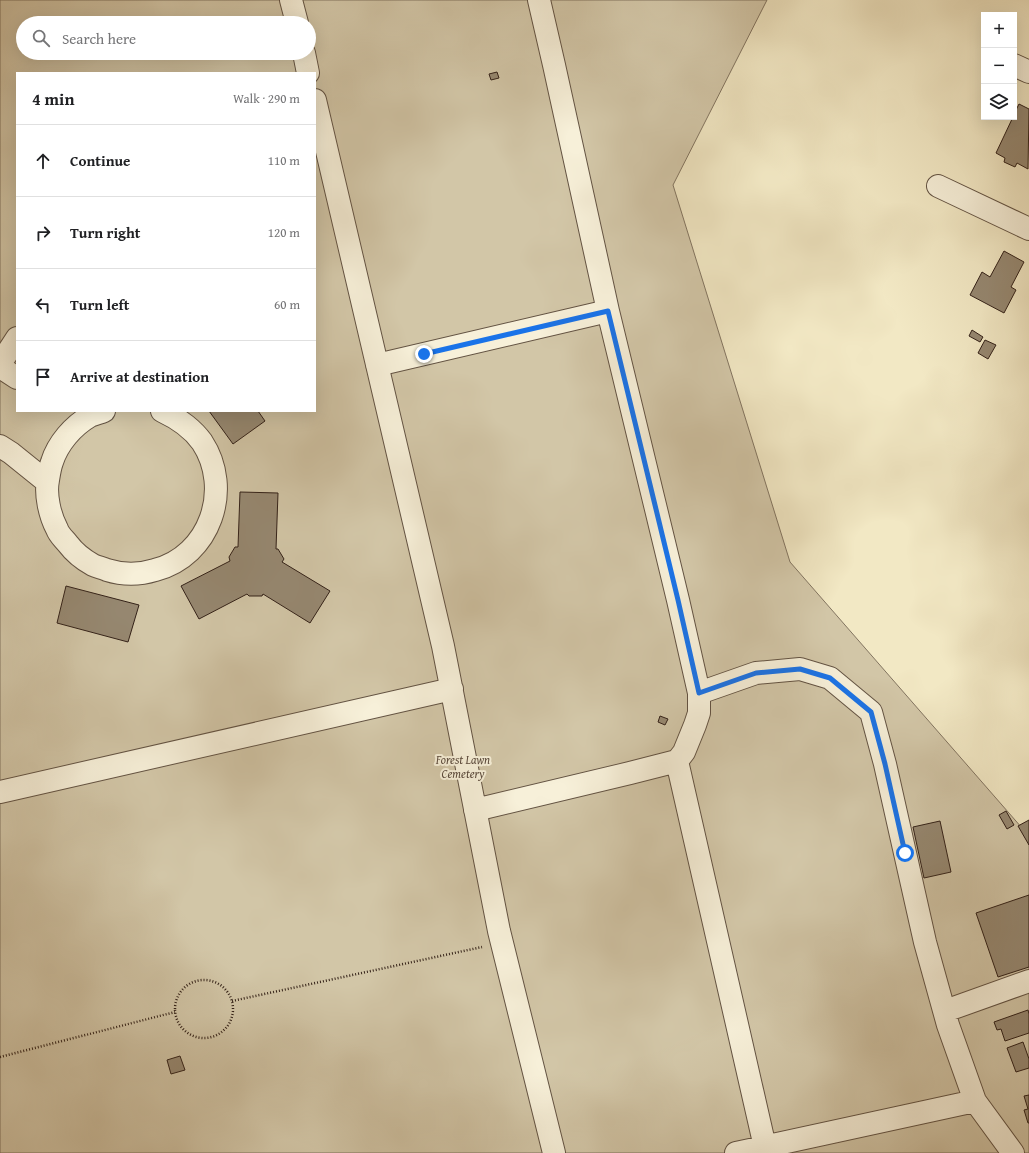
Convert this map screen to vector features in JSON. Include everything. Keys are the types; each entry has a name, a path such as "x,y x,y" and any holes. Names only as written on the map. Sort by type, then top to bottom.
{"street":[{"path":"291,0 295,16"},
{"path":"475,810 623,775 677,760 684,752 699,713 699,693 608,311 539,0"},
{"path":"305,60 308,72"},
{"path":"1017,66 1029,72"},
{"path":"316,108 319,131 377,365 443,646 502,942 554,1153"},
{"path":"938,186 1029,229"},
{"path":"377,365 608,311"},
{"path":"0,364 16,340"},
{"path":"0,367 16,377"},
{"path":"89,413 60,444 52,462 47,482 49,507 57,530 73,551 93,565 116,573 142,574 166,568 187,554 203,536 214,513 217,488 213,464 202,442 184,424 164,412"},
{"path":"0,446 47,482"},
{"path":"699,693 756,673 800,669 830,678 871,712 885,764 925,942 945,1011 975,1101 1013,1153"},
{"path":"0,792 452,689"},
{"path":"677,760 765,1147"},
{"path":"945,1011 1029,981"},
{"path":"736,1153 975,1101"}],"path":[{"path":"232,1001 502,942"},
{"path":"203,980 212,981 221,986 228,992 232,1001 233,1010 231,1020 226,1028 219,1034 210,1038 200,1038 191,1035 183,1029 175,1012 179,994 194,982 203,980"},
{"path":"0,1057 175,1012"}],"green space":[{"name":"Forest Lawn Cemetery","path":"0,0 767,0 673,185 790,562 1029,836 1029,1153 0,1153"}],"building":[{"path":"497,72 499,78 491,80 489,74"},
{"path":"1019,104 1029,109 1028,169 1017,163 1015,167 1004,162 1005,158 996,153 1012,120 1017,120 1017,108"},
{"path":"1004,251 1024,262 1011,287 1016,290 1004,313 970,295 982,272 990,277"},
{"path":"972,330 983,337 980,342 969,336"},
{"path":"985,340 996,345 988,359 978,353"},
{"path":"210,412 259,412 265,421 233,444"},
{"path":"240,492 278,493 276,549 278,549 284,559 282,562 330,591 310,623 263,594 262,596 249,596 247,594 199,619 181,586 230,561 229,557 235,547 238,547"},
{"path":"66,586 139,605 128,642 57,623"},
{"path":"660,716 668,719 665,725 658,722"},
{"path":"1006,811 1014,825 1007,829 999,815"},
{"path":"1029,820 1029,845 1018,826"},
{"path":"940,821 951,872 924,878 913,827"},
{"path":"1029,895 1029,967 998,977 976,913"},
{"path":"1028,1010 1029,1033 1005,1041 1001,1029 997,1030 994,1022"},
{"path":"1023,1042 1029,1059 1029,1068 1016,1072 1007,1048"},
{"path":"180,1056 185,1070 171,1074 167,1060"},
{"path":"1029,1095 1028,1123 1024,1110 1028,1109 1024,1096"}],"route":[{"path":"424,354 608,311 699,693 756,673 800,669 830,678 871,712 885,764 905,853"}]}
